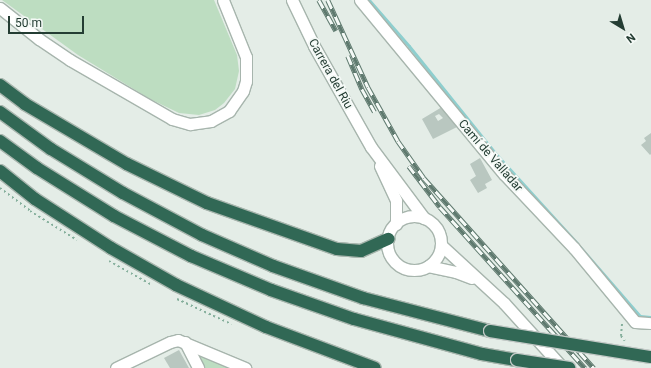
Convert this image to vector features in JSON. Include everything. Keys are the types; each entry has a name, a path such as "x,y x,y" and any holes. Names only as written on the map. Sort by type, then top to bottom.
{"highway":[{"path":"0,85 25,104 127,164 207,202 337,249 361,251 388,239"},
{"path":"0,112 51,149 123,193 202,235 273,266 363,298 490,331 651,356"},
{"path":"0,141 37,168 114,216 191,256 271,290 354,319 482,354 569,368"},
{"path":"0,171 35,199 111,248 176,285 266,327 375,368"}],"street":[{"path":"0,8 58,51 126,94 172,119 196,124 211,121 228,111 243,91 246,81 246,57 223,0"},
{"name":"Carrera del Riu","path":"292,0 314,46 371,147 396,202 396,224"},
{"name":"Camí de Valladar","path":"360,0 504,174 574,248 634,322 651,323"},
{"name":"Carrera del Riu","path":"371,147 424,218"},
{"path":"428,266 437,257 441,246 439,232 435,226 424,218 409,217 396,224 389,233 388,239 390,254 399,265 414,270 428,266 456,272 478,281"},
{"path":"441,246 504,303 563,368"},
{"path":"116,368 170,342 178,340 245,368"},
{"path":"185,342 198,368"}],"green space":[{"path":"2,0 214,0 237,55 239,71 235,89 224,103 215,110 199,115 179,113 150,99 78,55"},
{"path":"196,353 233,368 200,368"}],"building":[{"path":"442,107 457,127 433,139 422,119","holes":["439,114 443,118 438,121 435,116"]},
{"path":"651,133 650,155 641,145 646,141 644,138"},
{"path":"480,158 492,180 485,184 487,188 478,193 470,180 476,176 470,164"},
{"path":"179,350 189,368 170,368 164,358"}],"waterway":[{"path":"369,0 409,46 495,153 577,243"},
{"path":"580,247 640,316 651,317"}],"railway":[{"path":"319,0 336,31"},
{"path":"328,0 368,87 398,141 424,178 594,368"},
{"path":"348,56 362,89 375,112"},
{"path":"409,166 440,207 585,368"}]}
